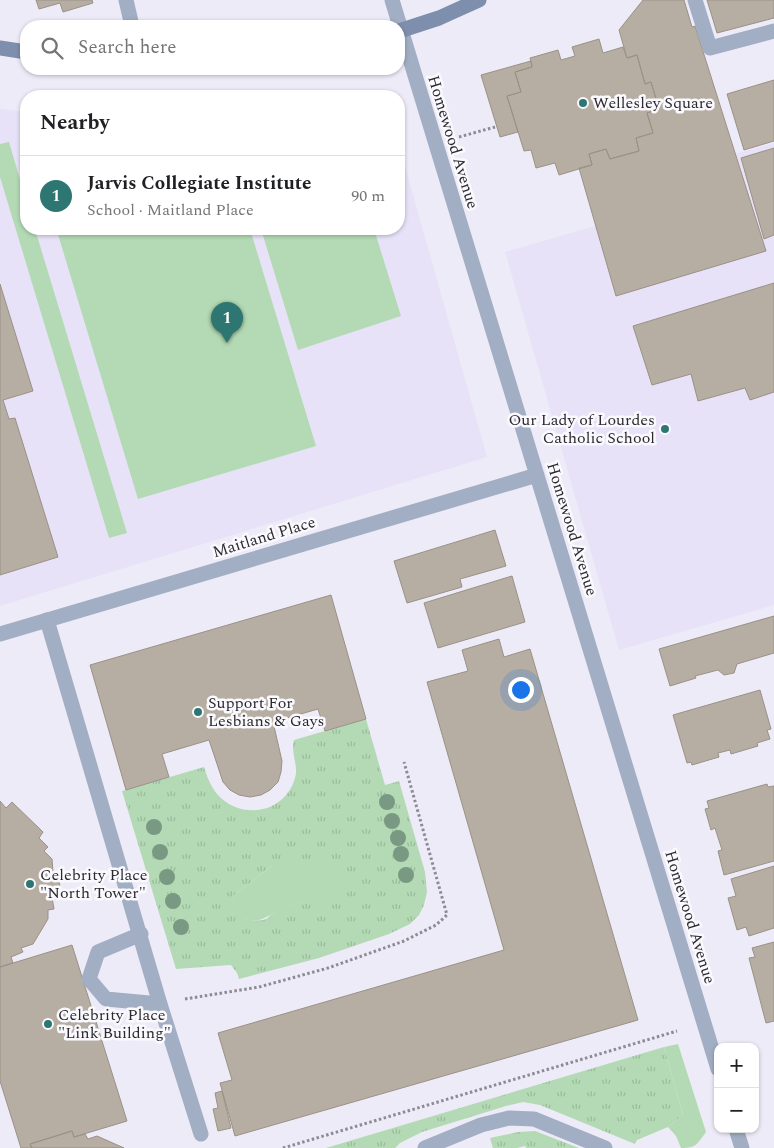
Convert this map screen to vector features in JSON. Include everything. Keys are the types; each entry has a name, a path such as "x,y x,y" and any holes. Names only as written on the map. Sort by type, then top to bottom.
{"street":[{"path":"126,0 131,20"},
{"name":"Homewood Avenue","path":"392,0 397,20"},
{"path":"405,28 439,18 479,0"},
{"path":"695,0 710,48 774,30"},
{"name":"Homewood Avenue","path":"405,46 714,1056"},
{"path":"0,48 20,51"},
{"name":"Maitland Place","path":"0,634 537,475"},
{"path":"47,620 141,934 160,1004 202,1134"},
{"path":"141,934 98,952 89,979 106,999 160,1004"},
{"path":"425,1148 481,1125 509,1118 534,1119 605,1148"},
{"path":"737,1133 742,1148"}],"path":[{"path":"435,145 495,127"},
{"path":"160,1004 259,987 328,968 404,942 436,925 447,915 404,762"},
{"path":"282,1148 677,1031"}],"shaded area":[{"path":"0,109 20,111 20,235 405,235 405,166 487,457 0,606"},
{"name":"Our Lady of Lourdes Catholic School","path":"774,143 774,605 619,650 505,252 743,183 735,154"}],"green space":[{"path":"9,142 20,180 20,235 37,235 127,533 109,538 0,177 0,144"},
{"path":"58,235 252,235 316,446 138,499"},
{"path":"263,235 376,235 401,316 298,350"},
{"path":"366,719 385,785 399,781 425,872 427,892 419,915 410,924 389,934 319,958 239,979 231,965 176,969 122,791 204,767 213,789 228,803 250,810 273,806 290,790 295,778 294,740","holes":["273,865 330,902 298,903 271,914 266,919 253,920 248,919 239,912 233,896"]},
{"path":"295,859 311,859 345,871 337,896 327,902 297,904 255,921 247,919 238,912 233,902 233,896 273,865"},
{"path":"678,1044 706,1132 696,1144 686,1148 681,1148 676,1136 668,1127 683,1115 664,1047"},
{"path":"664,1047 683,1115 668,1127 637,1140 635,1144 540,1105 523,1102 422,1132 400,1143 395,1148 326,1148"},
{"path":"535,1131 579,1148 526,1148 525,1146 493,1148 490,1138 518,1132"}],"building":[{"path":"36,0 92,0 93,3 63,12 60,3 39,9"},
{"path":"643,0 684,0 692,27 695,26 766,251 616,296 579,168 592,165 589,154 606,149 610,159 639,151 636,138 653,133 647,113 659,109 651,82 645,84 637,55 627,58 619,30"},
{"path":"707,0 774,0 774,18 717,33"},
{"name":"Wellesley Square","path":"599,39 603,53 623,47 627,58 637,55 645,84 651,82 659,109 647,113 653,133 636,138 639,151 610,159 606,149 589,154 592,165 559,175 555,163 536,168 531,150 524,151 507,96 521,92 515,72 532,67 530,58 558,50 561,60 575,56 572,47"},
{"path":"531,61 532,67 515,72 521,92 507,96 518,132 500,137 481,75"},
{"path":"774,80 774,141 744,150 727,94"},
{"path":"774,148 774,235 764,239 741,158"},
{"path":"774,283 774,392 750,400 745,388 698,401 691,374 652,385 633,326"},
{"path":"0,284 33,391 3,400 9,419 15,418 58,557 0,575"},
{"path":"495,530 506,566 460,579 462,587 407,603 394,561"},
{"path":"512,576 525,622 438,648 424,603"},
{"path":"331,595 366,719 325,731 318,709 273,722 282,761 281,772 278,782 261,795 250,797 239,795 230,790 223,782 209,740 162,754 169,777 126,790 90,665"},
{"path":"774,616 774,653 737,664 734,673 724,675 718,670 695,676 696,678 670,686 659,649"},
{"path":"499,639 504,657 530,649 638,1020 235,1136 220,1083 232,1080 218,1033 504,950 427,682 468,671 462,650"},
{"path":"760,690 771,729 767,730 770,739 757,743 758,746 731,754 730,750 718,753 719,757 692,765 691,762 687,763 673,715"},
{"path":"767,784 768,787 774,786 774,861 724,875 718,851 722,850 715,828 711,830 705,809 709,808 707,801"},
{"name":"Celebrity Place \"North Tower\"","path":"0,801 6,808 12,802 43,832 39,838 48,847 44,851 52,859 53,872 58,872 61,895 52,897 54,909 48,910 48,919 33,944 21,948 23,952 11,957 13,963 0,967"},
{"path":"774,866 774,928 749,936 746,927 737,930 728,898 736,896 731,879"},
{"path":"774,942 774,1021 766,1023 749,958 755,957 752,948"},
{"name":"Celebrity Place \"Link Building\"","path":"72,945 127,1121 74,1137 72,1131 30,1144 32,1148 21,1148 0,1081 0,967"},
{"path":"222,1091 231,1128 218,1131 213,1109 218,1108 215,1093"},
{"path":"72,1131 74,1137 85,1134 88,1139 97,1136 124,1148 32,1148 30,1144"}],"place":[{"name":"Wellesley Square","path":"583,103"},
{"name":"Jarvis Collegiate Institute","path":"227,343"},
{"name":"Our Lady of Lourdes Catholic School","path":"665,429"},
{"name":"Support For Lesbians & Gays","path":"198,712"},
{"name":"Celebrity Place \"North Tower\"","path":"30,884"},
{"name":"Celebrity Place \"Link Building\"","path":"48,1024"}]}
